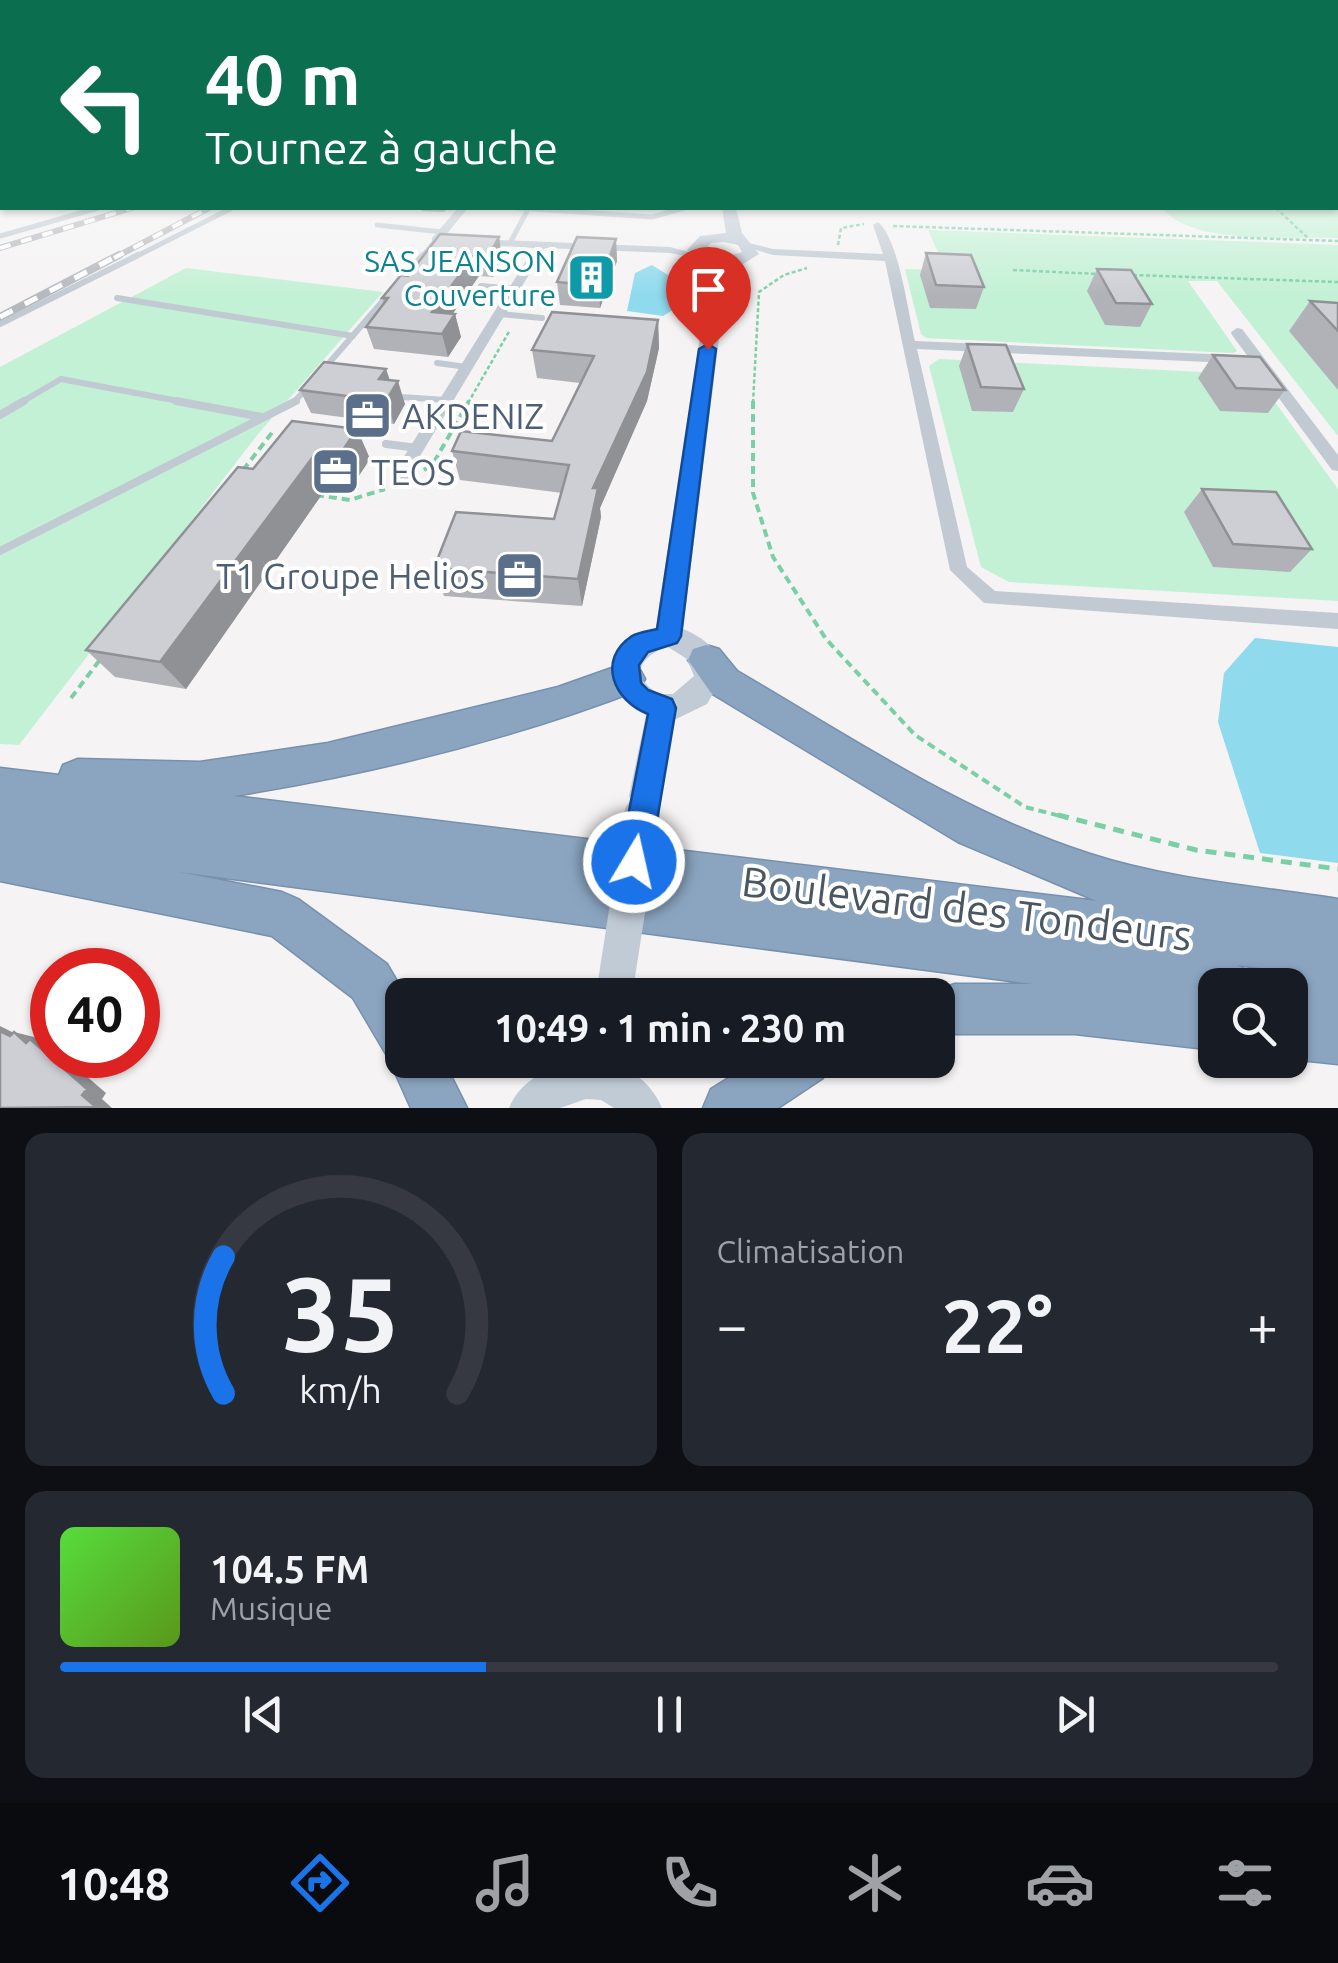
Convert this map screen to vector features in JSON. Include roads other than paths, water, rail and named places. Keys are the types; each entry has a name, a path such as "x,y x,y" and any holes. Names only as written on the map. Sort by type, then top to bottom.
{"highway":[{"path":"706,660 724,682 908,790 1062,867 1129,886 1338,922"},
{"path":"0,777 200,782 310,765 558,704 626,679"},
{"name":"Boulevard des Tondeurs","path":"0,788 1338,954"},
{"name":"Boulevard des Tondeurs","path":"0,828 1198,981"},
{"path":"0,859 282,914 370,980 385,1008"},
{"path":"1308,996 1338,1000"},
{"path":"955,1009 1074,1009 1198,1023"},
{"path":"1308,1036 1338,1040"},
{"path":"424,1078 440,1108"},
{"path":"730,1108 776,1078"}],"street":[{"path":"439,236 460,210"},
{"path":"668,636 716,290 704,250 728,210"},
{"path":"729,210 743,252"},
{"path":"878,225 890,258 959,570 991,598 1338,621"},
{"path":"439,236 510,243 890,258"},
{"path":"401,484 403,471 541,244"},
{"path":"704,250 743,252"},
{"path":"716,290 743,252"},
{"path":"1237,332 1254,360 1338,466"},
{"path":"908,345 1254,360"},
{"path":"668,636 694,645 706,660 708,674 700,694 677,706 662,708 638,698 626,679 631,654 654,638 668,636"},
{"path":"617,978 662,708"},
{"path":"530,1108 570,1078"},
{"path":"609,1078 641,1108"}],"lane":[{"path":"0,236 91,210"},
{"path":"0,324 228,210"},
{"path":"522,210 652,217 677,210"},
{"path":"510,243 526,212"},
{"path":"378,225 439,236"},
{"path":"0,551 295,402 439,236"},
{"path":"482,286 514,289"},
{"path":"117,298 353,336"},
{"path":"499,314 542,318"},
{"path":"437,363 467,367"},
{"path":"0,415 61,379 264,417"},
{"path":"402,396 446,400"},
{"path":"386,444 418,448"}],"water":[{"path":"652,265 676,280 676,308 663,316 627,311 635,273"},
{"path":"1255,638 1338,647 1338,863 1260,853 1218,722 1224,673"}],"railway":[{"path":"0,248 125,210"},
{"path":"114,258 205,210"},
{"path":"0,317 119,255"}],"place":[{"name":"SAS JEANSON Couverture","path":"591,278"},
{"name":"AKDENIZ","path":"367,416"},
{"name":"TEOS","path":"336,472"},
{"name":"T1 Groupe Helios","path":"520,576"}]}
